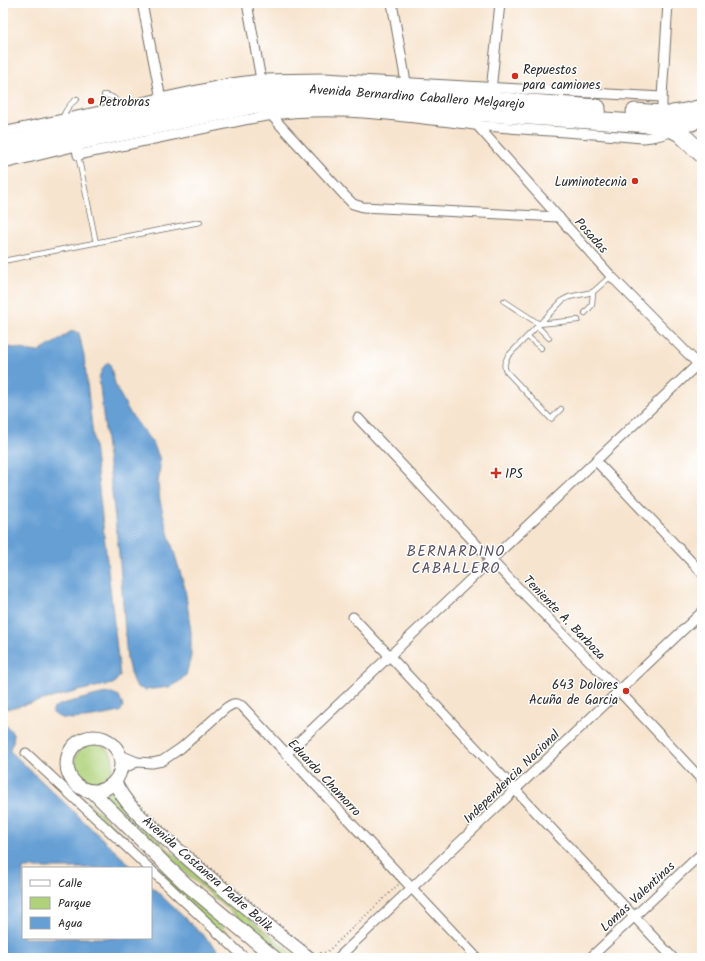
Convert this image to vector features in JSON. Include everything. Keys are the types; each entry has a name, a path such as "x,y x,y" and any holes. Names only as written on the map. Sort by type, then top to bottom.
{"highway":[{"name":"Avenida Bernardino Caballero Melgarejo","path":"3,145 122,112 162,104 250,92 265,97 311,101 408,100 491,93 662,114 699,117"},
{"name":"Avenida Bernardino Caballero Melgarejo","path":"3,160 77,148 253,105 265,97"},
{"name":"Avenida Bernardino Caballero Melgarejo","path":"408,100 473,118 650,124 672,129 692,143"},
{"name":"Avenida Bernardino Caballero Melgarejo","path":"692,143 686,136 687,128 699,117"}],"street":[{"path":"142,3 162,104"},
{"path":"247,3 265,97 353,204 363,207 559,217"},
{"path":"265,97 324,78 408,100 392,3"},
{"path":"500,3 491,93 662,97"},
{"path":"662,114 668,3"},
{"path":"3,132 62,119 122,112"},
{"name":"Posadas","path":"473,118 611,276 700,366"},
{"path":"286,754 596,461 700,366"},
{"name":"Teniente A. Barboza","path":"358,418 491,560 619,691 702,780"},
{"path":"596,461 702,572"},
{"name":"Independencia Nacional","path":"338,958 702,612"},
{"path":"353,618 673,958"},
{"name":"Eduardo Chamorro","path":"118,754 137,762 152,763 162,761 181,748 226,708 234,703 242,706 411,889 477,958"},
{"name":"Avenida Costanera Padre Bolik","path":"118,754 117,750 110,742 101,738 91,737 81,739 73,746 68,754 66,764 68,774 74,783 82,789 92,791 168,868 275,958"},
{"path":"26,754 148,867"},
{"path":"92,791 99,791 115,782 120,770 121,760 118,754"},
{"name":"Eduardo Chamorro","path":"120,770 137,762"},
{"name":"Avenida Costanera Padre Bolik","path":"115,782 118,790 130,805 191,862 309,958"},
{"name":"Lomas Valentinas","path":"590,958 702,852"},
{"path":"152,871 245,958"}],"lane":[{"path":"104,94 112,96 117,100 122,112"},
{"path":"62,119 66,110 77,99"},
{"path":"77,148 96,243"},
{"path":"3,260 200,222"},
{"path":"561,409 551,419 506,371 504,366 505,361 563,300 569,297 593,292 611,276"},
{"path":"585,313 592,305 593,292"},
{"path":"504,301 538,325 549,338"},
{"path":"538,325 578,320"},
{"path":"528,337 541,348"}],"path":[{"path":"237,709 400,883 327,952 315,954 190,851 123,789 123,779 125,775 136,766 158,765 175,758 198,740 228,712 237,709"}],"green space":[{"path":"94,744 104,747 110,753 113,763 110,773 104,779 94,782 84,779 78,773 75,763 78,753 84,747"},
{"path":"39,760 44,762 219,923 254,958 246,958"},
{"path":"112,791 122,806 184,864 298,958 287,958 197,883 103,794"}],"water":[{"path":"75,331 79,333 84,356 120,676 113,684 95,687 3,710 3,346 37,352 70,332"},
{"path":"108,362 110,364 116,387 130,413 154,445 159,457 160,467 158,483 160,501 185,588 191,632 191,656 186,675 180,681 169,687 145,690 137,687 133,681 127,660 120,563 99,378 102,369"},
{"path":"112,693 119,696 122,703 123,707 120,712 75,719 58,717 53,713 53,709 62,704 101,694"},
{"path":"3,723 13,734 13,741 10,751 132,867 22,867 22,939 152,939 152,887 227,958 3,958"}],"place":[{"name":"Repuestos para camiones","path":"515,76"},
{"name":"Petrobras","path":"91,101"},
{"name":"Luminotecnia","path":"635,181"},
{"name":"IPS","path":"496,473"},
{"name":"643 Dolores Acuña de Garcia","path":"626,691"}],"district":[{"name":"BERNARDINO CABALLERO","path":"456,560"}]}
